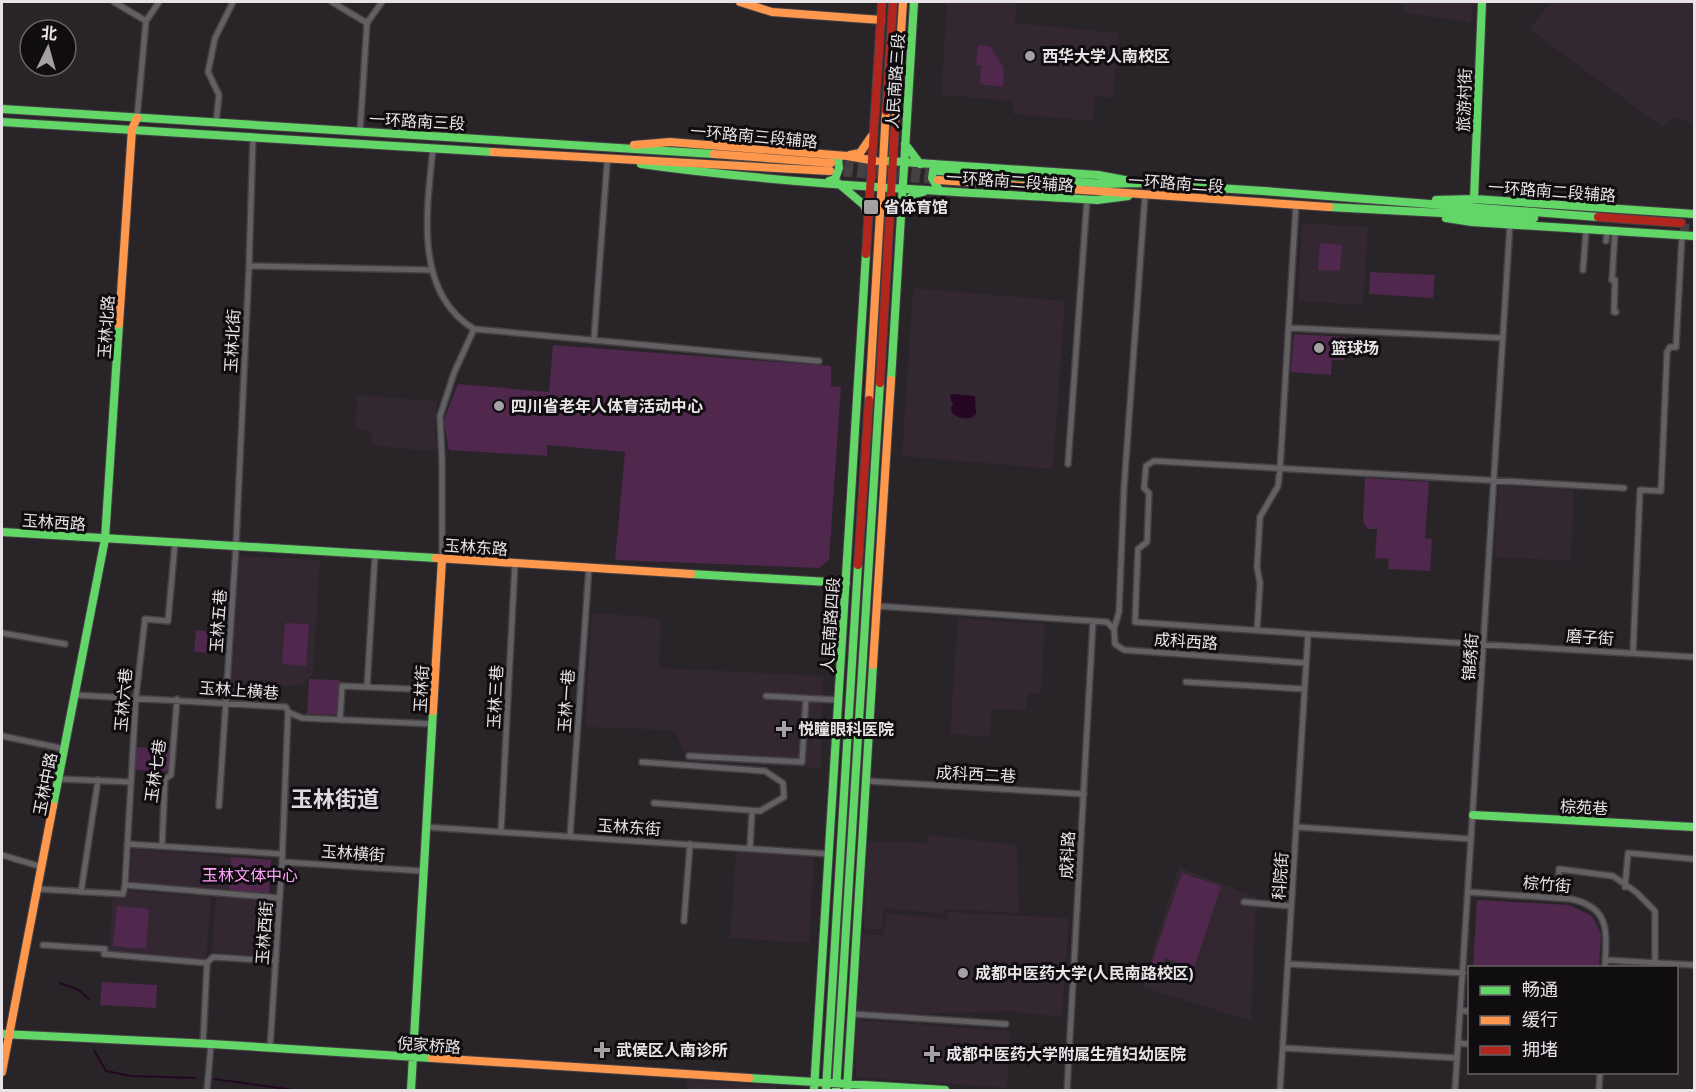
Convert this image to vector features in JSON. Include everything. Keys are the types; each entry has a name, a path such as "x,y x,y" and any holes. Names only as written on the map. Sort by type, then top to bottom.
{"main road":[{"path":"740,2 772,12 881,20"},
{"name":"人民南路三段","path":"872,160 882,2"},
{"name":"人民南路三段","path":"882,186 893,2"},
{"name":"人民南路三段","path":"893,162 903,2"},
{"name":"人民南路三段","path":"904,162 914,2"},
{"name":"旅游村街","path":"1473,200 1482,2"},
{"name":"一环路南三段","path":"2,109 831,163"},
{"name":"玉林北路","path":"105,539 132,129 137,118"},
{"name":"一环路南三段","path":"2,123 132,129 606,161 831,163"},
{"path":"220,123 217,129 224,135"},
{"path":"846,156 860,153 874,133"},
{"path":"905,144 920,164"},
{"name":"一环路南三段辅路","path":"831,163 846,156 893,162"},
{"path":"827,181 835,179 839,168 838,158 831,163"},
{"name":"人民南路四段","path":"814,1086 872,160"},
{"path":"606,161 685,170 882,186"},
{"name":"一环路南二段辅路","path":"893,162 920,164 937,172"},
{"name":"人民南路四段","path":"836,1087 893,162"},
{"path":"847,1088 904,162"},
{"path":"901,211 913,194 936,190 931,178 932,169 937,172"},
{"name":"一环路南二段","path":"937,172 1408,201"},
{"name":"一环路南二段","path":"937,172 1135,195 1412,213"},
{"path":"837,182 864,205 868,217"},
{"name":"一环路南二段辅路","path":"882,186 1087,199 1135,195"},
{"name":"人民南路四段","path":"826,1087 882,186"},
{"name":"一环路南二段辅路","path":"1408,201 1473,200 1695,214"},
{"path":"1408,201 1681,229 1694,236"},
{"path":"1412,213 1553,219 1681,229"},
{"path":"1412,213 1472,222 1611,232 1681,229"},
{"name":"玉林西路","path":"2,532 105,539"},
{"name":"玉林东路","path":"105,539 846,583"},
{"name":"玉林中路","path":"2,1072 5,1034 38,889 105,539"},
{"name":"玉林街","path":"411,1090 442,559"},
{"name":"棕苑巷","path":"1473,815 1695,827"},
{"name":"倪家桥路","path":"5,1034 413,1057 826,1087 945,1090"}],"street":[{"path":"114,2 146,21"},
{"path":"137,118 146,21 159,2"},
{"path":"220,123 219,95 207,72 215,38 233,2"},
{"path":"332,2 367,23"},
{"path":"360,131 367,23 382,2"},
{"name":"玉林北街","path":"237,546 253,137"},
{"path":"433,148 426,244 431,270 448,305 461,321 474,329 819,361"},
{"path":"594,339 606,161"},
{"path":"877,606 1107,622 1114,629 1119,612 1124,488 1145,195"},
{"path":"1068,464 1087,199"},
{"path":"1257,630 1260,517 1278,486 1280,469 1296,204"},
{"name":"锦绣街","path":"1455,1090 1510,224"},
{"path":"1633,653 1640,490 1661,491 1667,352 1670,347 1676,347 1681,229"},
{"path":"1583,270 1586,230"},
{"path":"1606,241 1611,232"},
{"path":"1611,232 1612,280 1615,280 1614,312 1616,312"},
{"path":"249,266 431,270"},
{"path":"1289,328 1503,338"},
{"name":"玉林街","path":"442,559 440,416 454,373 474,329"},
{"path":"1484,644 1135,622 1138,549 1147,542 1149,493 1144,488 1146,466 1154,461 1624,488"},
{"name":"玉林六巷","path":"125,885 136,697 145,619 168,621 175,543"},
{"name":"玉林五巷","path":"219,806 237,546"},
{"path":"367,687 375,555"},
{"name":"玉林三巷","path":"501,832 516,563"},
{"name":"玉林一巷","path":"570,836 589,567"},
{"name":"成科路","path":"1067,1090 1094,621"},
{"name":"成科西路","path":"1114,629 1115,644 1124,650 1306,663"},
{"path":"2,633 65,644"},
{"path":"1306,663 1308,633"},
{"name":"磨子街","path":"1484,644 1695,657"},
{"name":"科院街","path":"1280,1090 1306,663"},
{"path":"1186,682 1304,689"},
{"path":"340,720 342,686 435,690"},
{"name":"玉林上横巷","path":"76,694 286,707 288,712 302,718 433,724"},
{"path":"766,696 838,700"},
{"path":"689,756 802,762 806,698"},
{"name":"玉林七巷","path":"162,846 165,779 171,775 177,699"},
{"name":"玉林西街","path":"270,1048 282,862 288,712"},
{"path":"2,736 65,749"},
{"path":"642,762 765,771 783,783 784,796 760,812 654,803"},
{"path":"59,779 131,782"},
{"path":"81,892 98,780"},
{"name":"成科西二巷","path":"866,782 1084,794"},
{"path":"750,848 752,811"},
{"name":"玉林东街","path":"426,827 829,854"},
{"path":"1297,827 1472,839"},
{"path":"127,844 282,854"},
{"path":"684,921 690,844"},
{"path":"1625,887 1628,853 1695,859"},
{"path":"2,855 42,867"},
{"name":"玉林横街","path":"282,862 423,871"},
{"path":"1558,898 1559,869 1613,876 1625,887 1636,892 1655,911 1655,965"},
{"path":"38,889 123,894 125,885 280,898"},
{"name":"棕竹街","path":"1468,892 1558,898 1586,903 1602,916 1606,929 1605,966"},
{"path":"1244,902 1291,906"},
{"path":"43,945 105,949 104,954 207,963"},
{"path":"207,1090 207,963 213,957 276,961"},
{"path":"1605,960 1655,965 1695,964"},
{"path":"1288,964 1463,973"},
{"path":"1460,1011 1468,1011"},
{"path":"852,1014 1006,1024"},
{"path":"1458,1044 1468,1044"},
{"path":"1283,1048 1457,1059"},
{"path":"1599,1090 1600,1074"}],"shaded area":[{"name":"西华大学人南校区","path":"947,2 1016,2 1015,23 1119,33 1113,98 1095,96 1093,121 1013,114 1014,101 941,95"},
{"path":"1404,2 1473,2 1471,22 1403,13"},
{"path":"1551,2 1694,2 1694,124 1675,118 1662,127 1529,29"},
{"path":"1302,223 1368,227 1363,305 1298,301"},
{"path":"913,288 1065,301 1053,469 902,456"},
{"path":"952,394 975,396 976,414 970,418 964,418 952,413 953,404 950,397"},
{"path":"357,395 437,401 435,428 437,451 371,446 372,432 355,428"},
{"path":"1498,486 1574,490 1571,561 1495,557"},
{"path":"239,556 320,560 313,674 301,685 274,685 273,699 229,697"},
{"path":"592,613 661,618 659,668 823,676 821,768 688,761 674,730 585,727"},
{"path":"958,618 1045,624 1041,693 1028,694 1026,710 992,709 990,737 950,734"},
{"path":"928,835 1017,845 1019,913 945,909 944,914 884,908 882,929 864,930 867,842 899,841 928,844"},
{"path":"133,849 231,857 229,890 130,882"},
{"path":"736,851 814,856 809,943 730,938"},
{"path":"1179,867 1256,897 1251,1021 1142,987"},
{"path":"127,891 211,897 206,959 109,952 113,898 125,898"},
{"path":"216,896 276,900 273,956 212,952"},
{"name":"成都中医药大学(人民南路校区)","path":"948,912 1069,918 1062,1017 1010,1011 914,1014 857,1011 862,934 884,935 886,913 948,919"},
{"name":"成都中医药大学附属生殖妇幼医院","path":"855,1020 1010,1031 1007,1088 856,1077"},
{"path":"687,1080 775,1086 778,1090 686,1090"}],"green space":[{"path":"978,45 990,46 1004,68 1003,87 980,84 981,65 976,65"},
{"path":"1320,243 1342,245 1340,271 1318,270"},
{"path":"1370,272 1435,275 1433,298 1369,294"},
{"name":"篮球场","path":"1294,334 1346,337 1344,360 1332,360 1331,375 1291,372"},
{"path":"553,345 831,366 831,386 841,387 829,560 819,568 615,560 625,452 547,445 547,456 449,450 444,420 458,384 549,392"},
{"path":"1365,478 1429,482 1425,538 1432,539 1430,571 1388,569 1389,559 1375,558 1377,529 1368,529 1363,522"},
{"path":"285,623 309,624 306,666 282,664"},
{"path":"196,630 213,632 211,653 194,652"},
{"path":"309,679 340,680 338,715 307,714"},
{"path":"138,747 168,749 171,752 170,769 167,772 137,770 135,768"},
{"name":"玉林文体中心","path":"231,857 271,860 269,893 229,890"},
{"path":"1182,873 1221,886 1194,968 1165,958 1159,978 1148,974"},
{"path":"1477,900 1569,905 1592,916 1601,934 1599,966 1473,966"},
{"path":"117,906 149,909 146,949 113,946"},
{"path":"102,982 157,985 156,1008 100,1005"}],"waterway":[{"path":"60,983 79,990 89,999"},
{"path":"94,1050 106,1071 131,1076 196,1078"},
{"path":"214,1079 294,1090"}],"tunnel":[{"path":"831,163 939,171"},
{"path":"830,171 938,180"},
{"path":"1680,228 1694,229"}],"traffic: fast":[{"path":"891,380 914,2"},
{"path":"1474,199 1482,2"},
{"path":"2,109 714,154"},
{"path":"2,122 493,152"},
{"path":"905,144 920,164"},
{"path":"829,181 835,179 839,168 838,158 834,156"},
{"path":"888,161 1098,175 1130,181"},
{"path":"641,164 755,177 869,186 1097,200 1128,196"},
{"path":"934,164 932,178 939,190"},
{"path":"939,171 1105,184 1137,183 1264,191 1598,217"},
{"path":"838,183 864,205 867,212"},
{"path":"902,210 913,194 923,192"},
{"path":"1436,200 1474,199 1694,214"},
{"path":"1329,207 1534,218"},
{"path":"1446,218 1472,222 1694,236"},
{"path":"814,1090 866,254"},
{"path":"53,806 105,539 119,324"},
{"path":"836,1090 880,383"},
{"path":"2,532 436,558"},
{"path":"826,1090 858,565"},
{"path":"691,574 846,583"},
{"path":"847,1090 873,665"},
{"path":"411,1090 433,711"},
{"path":"1473,815 1694,827"},
{"path":"2,1034 432,1058"},
{"path":"749,1078 945,1090"}],"traffic: slow":[{"path":"740,2 772,12 881,20"},
{"path":"895,124 903,2"},
{"path":"869,400 886,111"},
{"path":"119,324 132,129 137,118"},
{"path":"850,155 860,153 871,137"},
{"path":"634,145 670,142 847,156 876,161"},
{"path":"493,152 830,171"},
{"path":"714,154 831,163"},
{"path":"938,180 1329,207"},
{"path":"873,665 891,380"},
{"path":"436,558 691,574"},
{"path":"433,711 442,559"},
{"path":"2,1072 53,806"},
{"path":"432,1058 749,1078"}],"traffic: jam":[{"path":"866,254 882,2"},
{"path":"886,111 893,2"},
{"path":"880,383 895,124"},
{"path":"1598,217 1681,223"},
{"path":"858,565 869,400"}],"place":[{"name":"西华大学人南校区","path":"1030,56"},
{"name":"省体育馆","path":"871,207"},
{"name":"篮球场","path":"1319,348"},
{"name":"四川省老年人体育活动中心","path":"499,406"},
{"name":"悦瞳眼科医院","path":"784,729"},
{"name":"成都中医药大学(人民南路校区)","path":"963,973"},
{"name":"武侯区人南诊所","path":"602,1050"},
{"name":"成都中医药大学附属生殖妇幼医院","path":"932,1054"}],"district":[{"name":"玉林街道","path":"335,799"}]}
